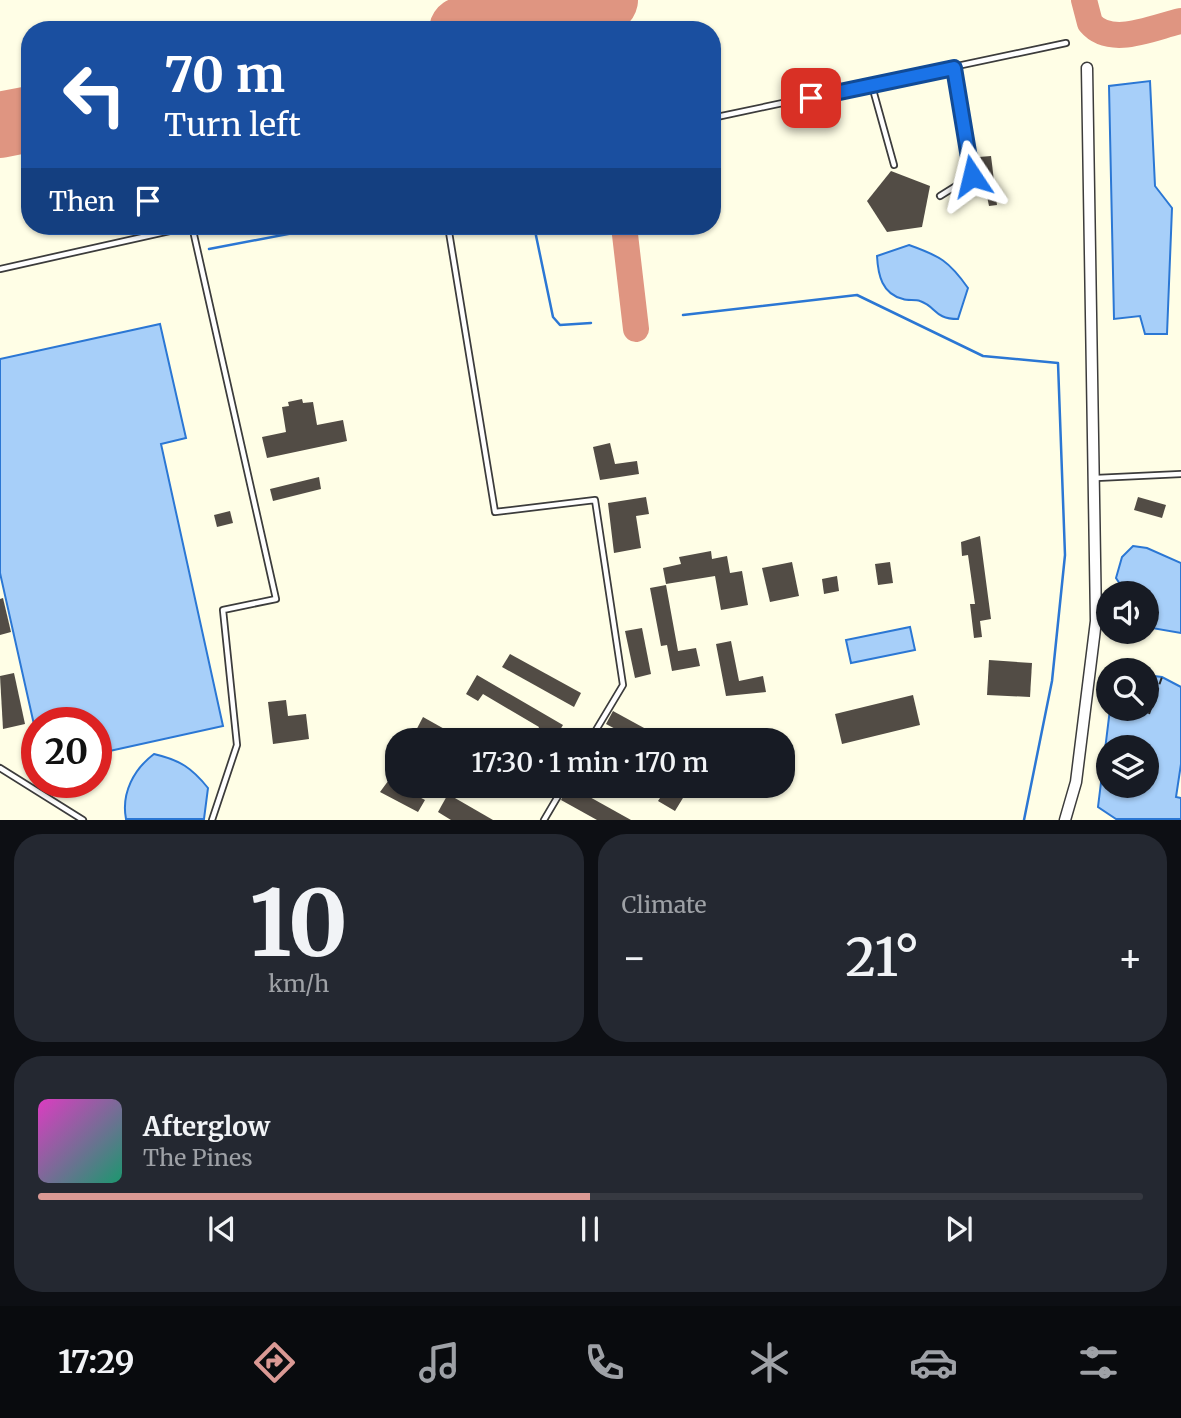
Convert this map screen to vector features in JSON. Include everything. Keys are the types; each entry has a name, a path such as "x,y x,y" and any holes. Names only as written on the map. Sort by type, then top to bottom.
{"street":[{"path":"1065,820 1076,782 1096,621 1096,478 1087,68"}],"lane":[{"path":"721,116 1066,43"},
{"path":"940,196 972,176 954,68"},
{"path":"872,86 894,165"},
{"path":"0,269 152,235"},
{"path":"194,235 276,599 223,610 237,744 212,820"},
{"path":"449,235 495,512 595,500 623,685 597,728"},
{"path":"1096,478 1181,474"},
{"path":"0,768 83,820"},
{"path":"544,820 557,798"}],"path":[{"path":"1159,686 1162,677"}],"water":[{"path":"1150,81 1155,186 1172,208 1167,334 1145,334 1140,316 1114,319 1109,86"},
{"path":"909,245 943,260 968,288 958,319 940,315 926,303 896,296 882,283 877,256"},
{"path":"160,324 186,438 161,444 223,726 112,750 112,707 30,707 0,573 0,359"},
{"path":"1133,546 1147,548 1181,563 1181,633 1159,629 1159,581 1118,581 1116,578 1122,557"},
{"path":"910,627 915,650 851,663 846,640"},
{"path":"1159,677 1181,687 1181,764 1176,797 1181,798 1181,819 1116,819 1098,807 1099,798 1159,798 1159,735 1107,735 1109,721 1159,721"},
{"path":"154,754 185,766 208,788 204,819 126,819 127,791 140,767"}],"building":[{"path":"991,156 997,205 989,206 979,157"},
{"path":"891,171 930,186 922,227 887,232 867,201"},
{"path":"302,399 303,403 313,402 317,425 343,420 347,441 267,458 262,437 286,432 282,407 289,406 288,402"},
{"path":"610,443 615,464 637,461 639,474 600,480 593,447"},
{"path":"319,477 321,489 273,501 270,489"},
{"path":"646,497 649,514 636,516 641,548 614,553 608,503"},
{"path":"1138,497 1166,505 1162,518 1134,510"},
{"path":"230,511 233,523 217,527 214,515"},
{"path":"980,536 991,619 980,621 982,637 974,638 970,604 975,604 968,555 962,556 961,542"},
{"path":"711,551 712,559 727,556 730,573 742,571 748,605 721,610 715,576 666,584 663,568 681,564 679,557"},
{"path":"792,562 799,596 770,602 762,568"},
{"path":"890,562 893,583 878,585 875,564"},
{"path":"837,576 839,591 824,594 822,579"},
{"path":"666,585 678,651 696,648 700,666 672,671 667,645 661,646 650,588"},
{"path":"3,598 11,632 0,635 0,599"},
{"path":"642,628 651,674 635,678 625,631"},
{"path":"731,641 739,681 763,676 766,692 726,696 716,644"},
{"path":"510,654 581,693 574,707 502,667"},
{"path":"989,660 1032,663 1030,697 987,695"},
{"path":"14,673 21,707 21,725 3,729 0,676"},
{"path":"477,675 563,725 561,728 539,728 483,694 478,701 466,694"},
{"path":"913,695 920,725 842,744 835,714"},
{"path":"286,700 288,716 306,714 309,739 273,744 268,702"},
{"path":"613,711 644,728 614,728 606,724"},
{"path":"423,717 443,728 417,728"},
{"path":"391,798 425,800 418,812"},
{"path":"446,798 455,798 493,820 451,820 438,812"},
{"path":"591,798 631,820 597,820 561,800"},
{"path":"660,798 683,798 675,811 658,801"}],"waterway":[{"path":"209,249 283,235"},
{"path":"536,235 553,317 560,325 591,323"},
{"path":"683,315 857,295 983,356 1058,363 1065,555 1052,681 1024,820"}],"taxiway":[{"path":"1084,0 1090,23 1109,34 1133,34 1181,21"},
{"path":"596,2 598,21"},
{"path":"625,235 636,329"}],"runway":[{"path":"505,21 605,0"},
{"path":"0,125 21,121"}],"route":[{"path":"811,98 954,68 972,176"}]}
